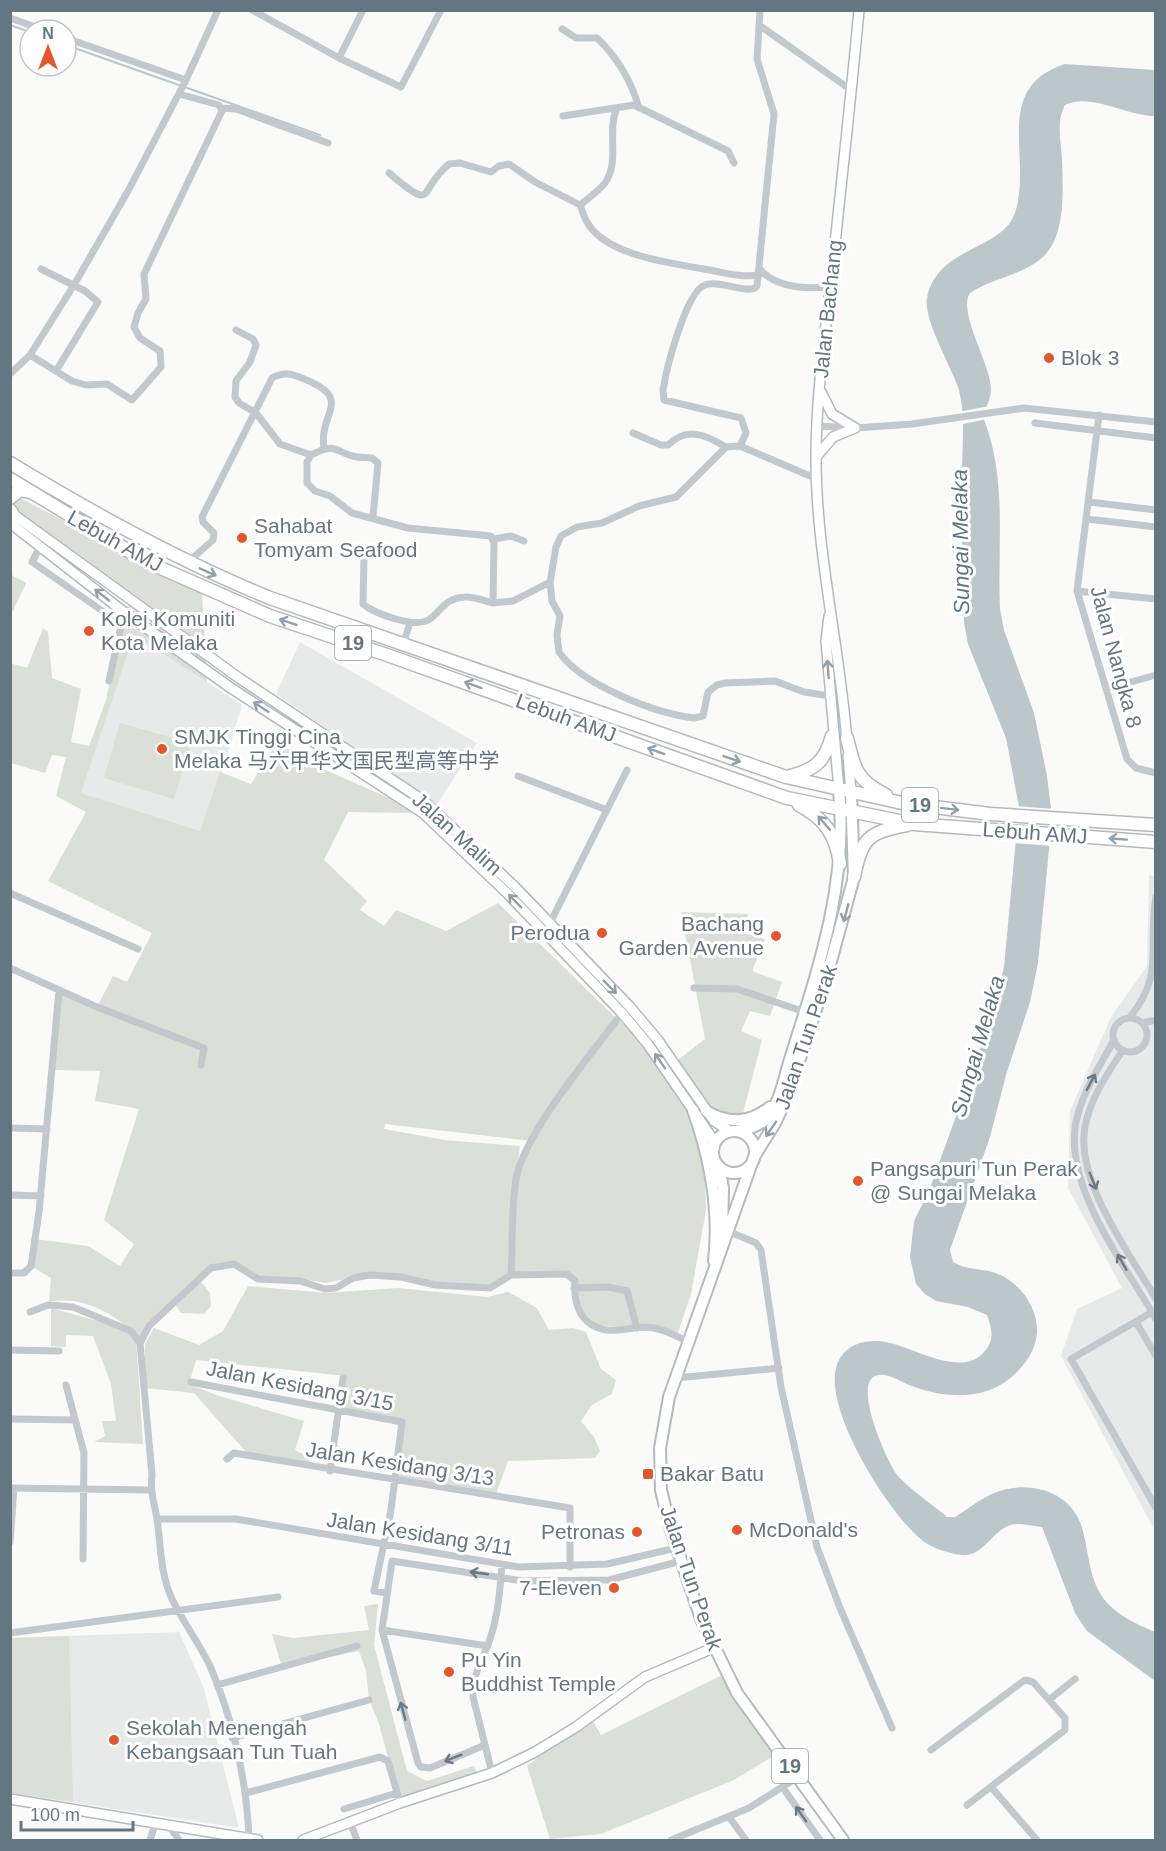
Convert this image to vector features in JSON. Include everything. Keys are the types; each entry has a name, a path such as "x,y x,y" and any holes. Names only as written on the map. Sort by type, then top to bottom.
{"highway":[{"name":"Lebuh AMJ","path":"10,463 187,563 270,598 786,777 902,803 990,814 1155,825"},
{"name":"Lebuh AMJ","path":"10,479 147,562 270,616 398,658 787,798 914,824 1155,842"},
{"path":"10,498 20,490 32,493"},
{"path":"786,777 816,767 826,755 832,736"},
{"path":"847,738 853,765 862,781 902,803"},
{"path":"787,798 827,825 838,848 840,864"},
{"path":"854,877 859,852 869,837 889,829 914,824"}],"main road":[{"name":"Jalan Bachang","path":"845,791 847,738 837,641 830,608 816,457 820,387 860,10"},
{"path":"820,387 826,406 832,414 855,428"},
{"path":"816,457 834,437 855,428"},
{"name":"Jalan Malim","path":"11,514 40,547 124,612 231,688 423,813 508,894 622,1013 647,1043 712,1138 714,1149"},
{"name":"Jalan Malim","path":"11,514 246,683 424,801 550,923 657,1039 706,1111 719,1126 733,1132"},
{"name":"Jalan Bachang","path":"830,608 826,641 832,736 845,791"},
{"path":"845,791 847,812"},
{"name":"Jalan Tun Perak","path":"733,1132 754,1127 765,1119 779,1094 830,925 847,812"},
{"name":"Jalan Tun Perak","path":"843,1840 737,1693 713,1648 676,1548 665,1510 660,1469 664,1420 676,1378 754,1157 787,1098 830,966 854,877 847,812"},
{"path":"706,1111 717,1117 741,1121 763,1112 779,1094"},
{"path":"693,1110 711,1176 715,1228 712,1279"},
{"path":"714,1149 718,1138 733,1132"},
{"name":"19","path":"733,1132 751,1140 754,1157"},
{"name":"19","path":"714,1149 719,1167"},
{"path":"719,1167 737,1173 748,1167 754,1157"},
{"name":"Jalan Tun Perak","path":"719,1167 723,1188 721,1251"},
{"path":"303,1840 350,1822 398,1798 492,1773 535,1752 576,1727 645,1677 713,1648"},
{"path":"10,1799 254,1840"}],"street":[{"path":"10,374 30,355 74,285 180,92 218,10"},
{"path":"252,10 339,58 401,87 441,10"},
{"path":"339,58 363,10"},
{"path":"740,446 746,433 741,418 688,404 668,402 664,400 663,390 679,327 694,293 711,283 755,290 759,272 774,114 757,59 760,10"},
{"path":"759,25 851,90"},
{"path":"562,29 576,38 597,38 612,53 630,81 639,108"},
{"path":"78,42 185,82"},
{"path":"180,92 222,108 236,109 328,143"},
{"path":"563,116 587,111 616,110 627,104 728,151 734,163"},
{"path":"30,355 78,383 107,384 132,400 161,367 160,351 140,338 134,327 138,313 146,299 144,274 222,108"},
{"path":"580,205 605,182 609,174 612,150 611,128 616,110"},
{"path":"389,173 414,194 419,195 430,190 449,164 460,163 491,172 499,166 509,164 535,182 580,205 587,223 600,236 621,249 664,262 742,276 759,272 785,284 830,287"},
{"path":"41,268 96,298 98,306 56,370"},
{"path":"236,330 253,339 256,345 250,362 236,381 235,389 239,403 256,413 280,444 311,455"},
{"path":"187,563 213,540 214,533 203,522 202,517 272,378 278,374 297,376 321,385 332,401 332,412 324,429 324,448"},
{"path":"817,426 855,428 948,420 1000,410 1050,409 1155,422"},
{"name":"Jalan Nangka 8","path":"1099,415 1077,591 1131,764 1155,773"},
{"path":"1035,423 1155,438"},
{"path":"633,433 661,445 668,445 676,437 694,433 708,436 726,447 740,446 817,478"},
{"path":"726,447 676,497 639,506 602,524 577,527 561,536 556,547 550,582 552,601 560,616 557,635 559,652 586,678 605,689 694,718 700,718 706,712 708,692 725,683 776,681 804,692 830,696"},
{"path":"373,517 378,463 372,458 357,458 336,448 324,448 311,455 306,473 307,483 315,490 330,496 352,513 408,528 486,534 494,539 511,536 524,541"},
{"path":"1089,501 1155,510"},
{"path":"1087,519 1155,527"},
{"path":"493,603 494,539"},
{"path":"40,547 32,562 121,624"},
{"path":"364,559 363,604 410,623 424,622 432,618 441,605 466,596 493,603 513,601 550,582"},
{"path":"1077,591 1155,599"},
{"path":"109,681 124,612"},
{"path":"403,644 410,623"},
{"path":"1106,689 1155,675"},
{"path":"550,923 627,770"},
{"path":"518,776 607,810"},
{"path":"10,893 138,949"},
{"path":"1155,897 1155,969 1145,999 1129,1018 1116,1027 1114,1040 1085,1094 1074,1131 1075,1161 1083,1189 1099,1222 1154,1314 1071,1359 1155,1508"},
{"path":"10,968 204,1048 201,1065"},
{"path":"694,988 737,989 805,1012"},
{"path":"10,1273 24,1273 31,1266 41,1196 59,990"},
{"path":"512,1275 515,1193 520,1165 532,1141 579,1069 622,1013"},
{"path":"1129,1018 1142,1023 1155,1020"},
{"path":"1114,1040 1123,1050 1137,1050 1144,1044 1147,1036 1142,1023"},
{"path":"1147,1036 1155,1034"},
{"path":"1123,1050 1102,1080 1088,1115 1084,1147 1090,1176 1108,1215 1155,1299"},
{"path":"10,1128 47,1129"},
{"path":"10,1195 41,1196"},
{"path":"729,1231 756,1243 761,1250 779,1368 817,1547 840,1608 892,1728"},
{"path":"140,1343 149,1326 211,1268 226,1263 234,1263 258,1280 300,1281 325,1289 336,1288 353,1278 370,1275 401,1277 435,1286 490,1288 512,1275 567,1274 573,1278 574,1299 580,1314 594,1325 607,1330 661,1329 689,1342"},
{"path":"574,1288 608,1287 627,1291 637,1328"},
{"path":"30,1312 48,1305 73,1307 131,1331 140,1343 152,1474 149,1490 157,1519 164,1576 177,1609 200,1646 217,1685 246,1793 254,1840"},
{"path":"1136,1322 1155,1356"},
{"path":"10,1350 59,1351"},
{"path":"676,1378 779,1368"},
{"path":"330,1471 343,1378"},
{"name":"Jalan Kesidang 3/15","path":"191,1382 339,1412 402,1422 395,1480"},
{"path":"66,1385 84,1453 83,1559"},
{"path":"10,1419 75,1420"},
{"name":"Jalan Kesidang 3/13","path":"227,1459 234,1453 330,1471 570,1508 570,1567"},
{"path":"387,1593 374,1590 395,1480"},
{"path":"10,1542 12,1488 149,1490"},
{"name":"Jalan Kesidang 3/11","path":"157,1519 236,1519 502,1565 570,1567 621,1562 676,1548"},
{"path":"485,1745 430,1768 421,1767 416,1758 382,1630 392,1561 523,1581 609,1580 681,1561"},
{"path":"492,1773 473,1685 474,1674 488,1646 497,1611 502,1565"},
{"path":"10,1633 278,1597"},
{"path":"382,1630 488,1646"},
{"path":"217,1685 357,1646"},
{"path":"1050,1699 1075,1679"},
{"path":"931,1750 1025,1680 1034,1682 1065,1718 1066,1726 967,1805"},
{"path":"232,1738 369,1700"},
{"path":"246,1793 385,1757 398,1798 344,1809"},
{"path":"672,1840 729,1817 783,1788 798,1777"},
{"path":"991,1787 1037,1840"},
{"path":"783,1788 820,1840"},
{"path":"729,1817 746,1840"},
{"path":"350,1822 357,1840"},
{"path":"150,1840 155,1824"},
{"path":"169,1826 179,1840"}],"shaded area":[{"path":"1065,64 1155,70 1155,116 1086,101 1065,105 1060,125 1062,210 1060,224 1051,247 1044,256 1027,268 970,293 967,301 971,325 990,379 991,389 983,417 991,440 999,488 1000,609 1004,630 1034,713 1047,776 1051,809 1038,963 1030,1002 1006,1075 990,1137 950,1250 953,1262 1001,1276 1018,1288 1030,1304 1037,1324 1037,1334 1024,1365 1005,1382 992,1389 979,1393 951,1395 923,1390 892,1377 879,1375 869,1383 868,1394 880,1441 898,1476 947,1517 955,1517 994,1493 1018,1487 1043,1490 1055,1495 1074,1511 1080,1522 1096,1585 1104,1600 1124,1617 1155,1632 1155,1681 1087,1631 1075,1613 1042,1527 1010,1525 975,1553 968,1555 946,1552 932,1546 909,1528 893,1508 860,1456 838,1402 835,1378 842,1355 850,1347 860,1343 877,1341 889,1343 932,1357 961,1363 973,1360 984,1352 991,1339 987,1315 968,1307 936,1301 925,1294 916,1284 910,1257 914,1221 929,1191 990,1022 1004,967 1019,807 1006,738 968,644 964,622 962,408 958,387 929,317 927,298 933,281 943,268 997,235 1008,225 1015,213 1019,192 1021,107 1028,90 1042,75"},
{"path":"10,493 202,591 207,682 134,635 81,793 200,831 220,772 251,784 278,741 305,761 423,813 348,812 324,860 367,901 360,910 384,926 396,910 446,931 498,903 617,1019 644,1039 657,1039 674,1063 705,1039 681,912 748,914 743,933 765,939 752,971 782,982 770,1016 750,1011 741,1031 762,1040 741,1121 717,1117 703,1124 706,1210 691,1294 677,1336 637,1328 594,1325 576,1304 574,1288 567,1274 512,1275 490,1288 435,1285 401,1277 361,1276 325,1283 297,1278 253,1277 226,1263 199,1279 210,1293 211,1306 204,1314 181,1313 174,1303 149,1326 140,1343 136,1339 143,1444 94,1442 105,1436 102,1421 116,1421 111,1384 93,1336 66,1335 66,1347 51,1346 51,1308 130,1330 113,1316 92,1306 71,1301 49,1302 51,1278 31,1266 35,1239 88,1246 120,1266 134,1244 104,1220 139,1109 95,1101 100,1071 52,1070 59,990 97,1007 113,976 127,982 152,933 48,881 86,812 56,796 66,757 52,755 45,773 11,763 10,663 27,668 43,628 48,632 52,678 81,689 71,742 89,746 106,700 124,612 132,600 11,508","holes":["385,1124 532,1141 517,1174 520,1146 444,1140 384,1129"]},
{"path":"10,574 26,583 13,611 11,610"},
{"name":"SMJK Tinggi Cina Melaka 马六甲华文国民型高等中学","path":"134,634 242,705 203,835 81,793"},
{"path":"300,642 477,743 437,804 276,694"},
{"path":"120,723 191,743 174,799 104,778"},
{"path":"1149,875 1155,876 1155,1531 1061,1356 1077,1309 1122,1288 1068,1188 1070,1111 1111,1017 1147,966"},
{"path":"248,1286 326,1293 398,1288 487,1297 508,1292 537,1308 549,1330 573,1328 586,1332 601,1369 616,1380 612,1394 592,1405 581,1421 594,1437 600,1451 595,1458 508,1461 496,1494 399,1478 404,1421 344,1408 346,1376 196,1360 189,1384 216,1395 304,1421 295,1450 310,1458 307,1466 247,1453 194,1393 145,1388 145,1344 154,1328 199,1345 223,1331"},
{"path":"378,1604 374,1645 407,1771 427,1781 474,1766 479,1777 400,1803 379,1724 369,1700 366,1671 359,1651 282,1667 272,1634 293,1638 369,1630 364,1606"},
{"name":"Sekolah Menengah Kebangsaan Tun Tuah","path":"179,1632 203,1686 239,1828 11,1793 10,1638"},
{"path":"69,1636 73,1802 11,1793 11,1638"},
{"path":"726,1673 780,1752 734,1780 601,1834 550,1839 527,1766 590,1716 601,1735"}],"pier":[{"path":"990,406 987,419 958,425 957,412"},
{"path":"1016,806 1054,809 1052,846 1012,843"}],"waterway":[{"path":"10,25 18,28"},
{"path":"78,49 320,135"}],"place":[{"name":"Blok 3","path":"1049,358"},
{"name":"Sahabat Tomyam Seafood","path":"242,538"},
{"name":"Kolej Komuniti Kota Melaka","path":"89,631"},
{"name":"SMJK Tinggi Cina Melaka 马六甲华文国民型高等中学","path":"162,749"},
{"name":"Perodua","path":"602,933"},
{"name":"Bachang Garden Avenue","path":"776,936"},
{"name":"Pangsapuri Tun Perak @ Sungai Melaka","path":"858,1181"},
{"name":"Bakar Batu","path":"648,1474"},
{"name":"McDonald's","path":"737,1530"},
{"name":"Petronas","path":"637,1532"},
{"name":"7-Eleven","path":"614,1588"},
{"name":"Pu Yin Buddhist Temple","path":"449,1672"},
{"name":"Sekolah Menengah Kebangsaan Tun Tuah","path":"114,1740"}],"water label":[{"name":"Sungai Melaka","path":"960,542"},
{"name":"Sungai Melaka","path":"977,1046"}]}
